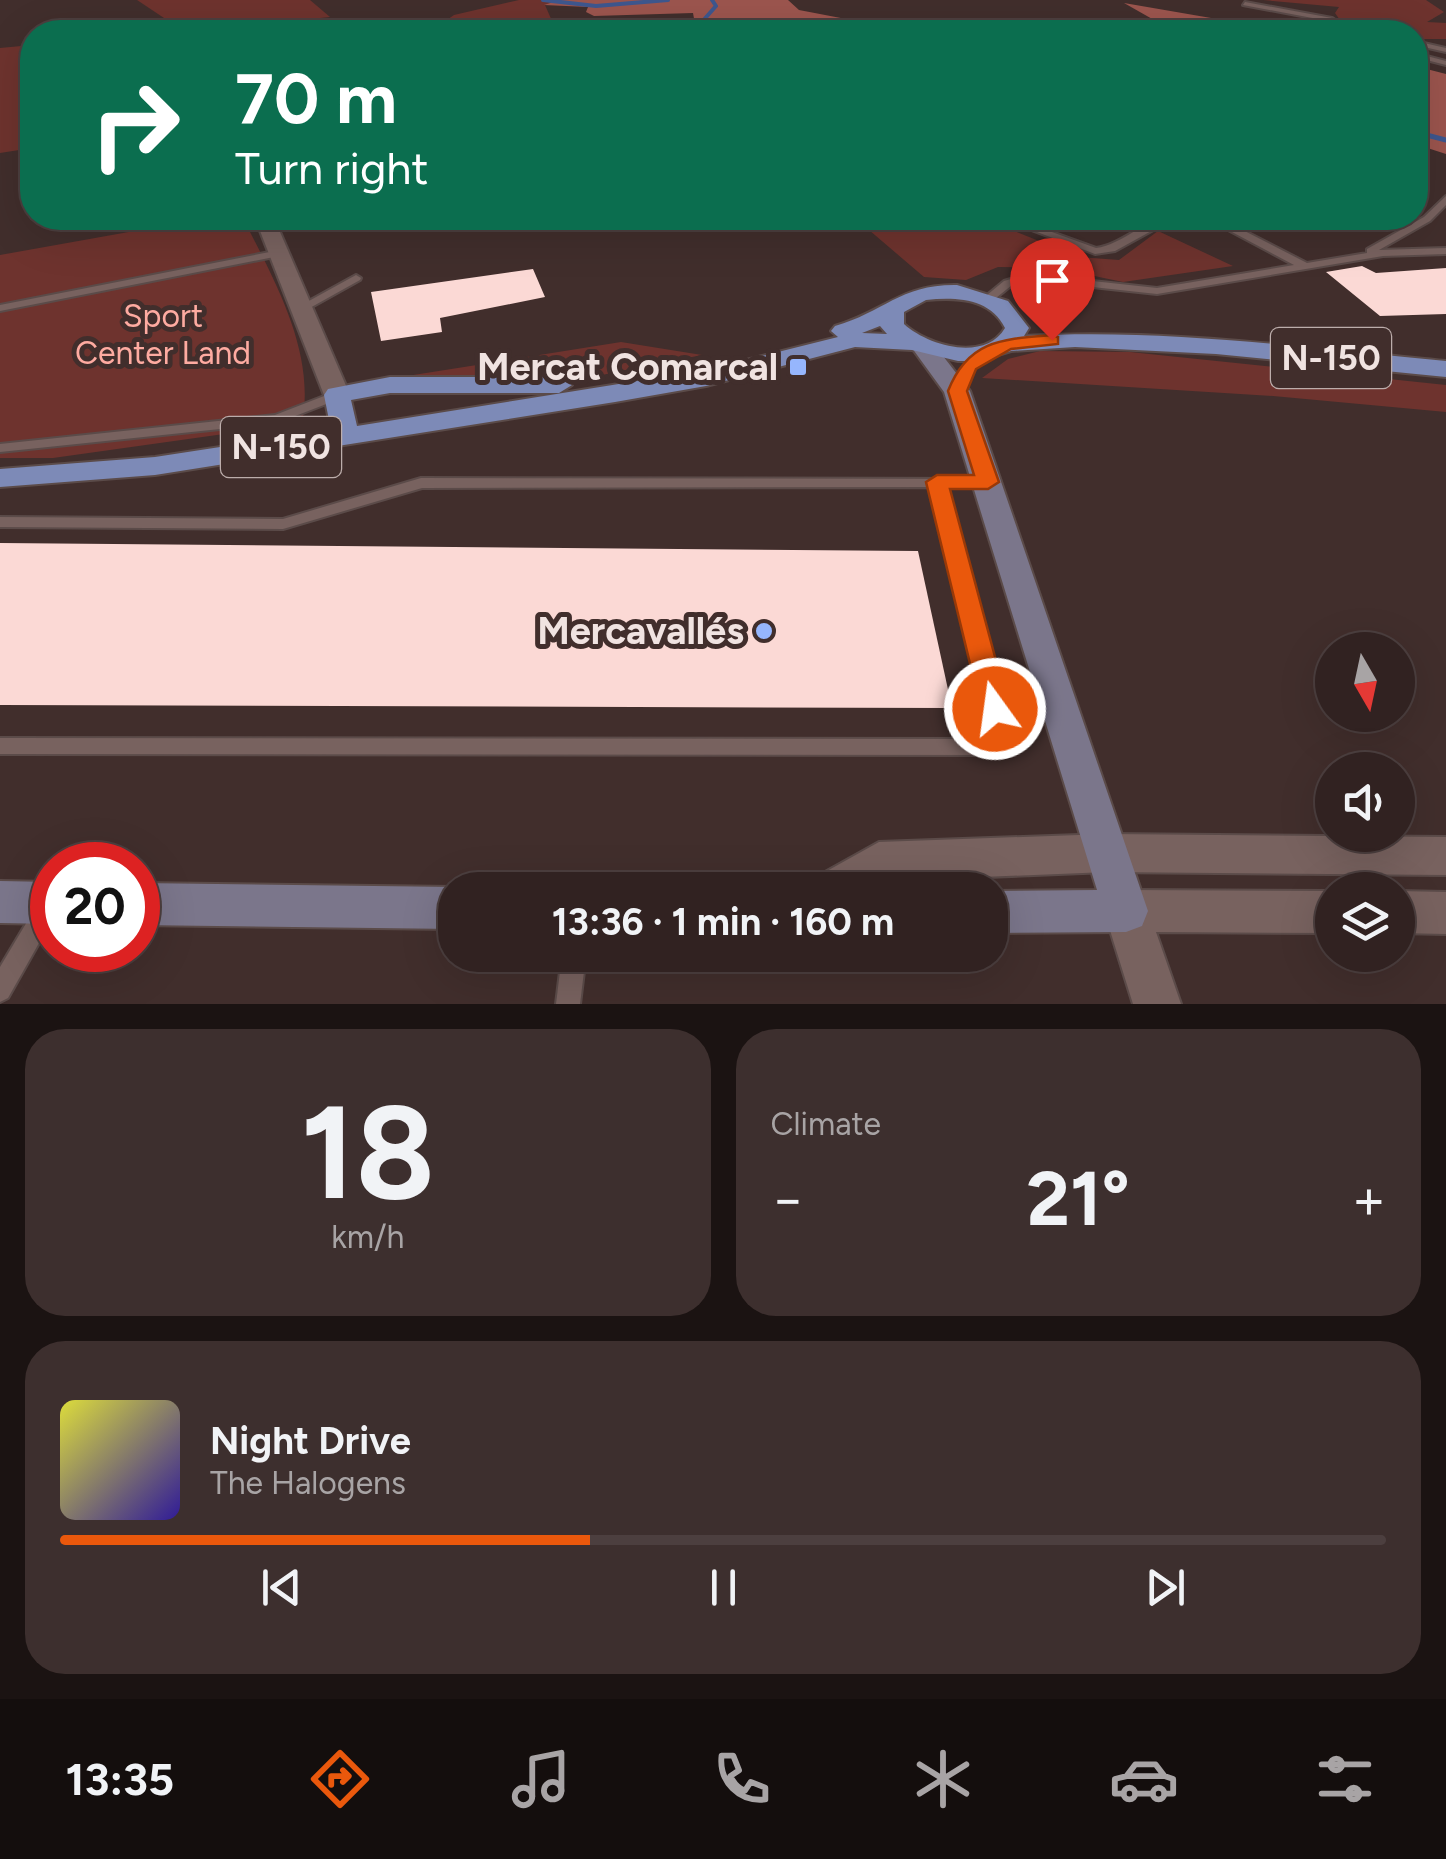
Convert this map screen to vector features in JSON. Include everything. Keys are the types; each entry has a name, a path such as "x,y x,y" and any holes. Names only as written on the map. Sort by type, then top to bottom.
{"main road":[{"name":"N-150","path":"559,399 810,340 892,312 905,300 934,292 997,306 1048,328 1177,338 1216,347"},
{"path":"997,306 1018,328 997,348"},
{"path":"892,312 892,326 919,345"},
{"name":"N-150","path":"0,478 155,466 706,378 855,340 919,345 962,354 1074,340 1216,347 1446,369"},
{"path":"346,436 337,395 390,385 606,387"}],"street":[{"path":"269,230 337,395"},
{"path":"919,345 958,391 1157,1004"},
{"path":"958,391 968,366 997,348"},
{"path":"864,872 880,862 1107,853 1446,856"},
{"path":"0,902 30,903"},
{"path":"160,904 438,908"},
{"path":"1008,912 1315,912"},
{"path":"1415,912 1446,912"}],"lane":[{"path":"1246,4 1332,20"},
{"path":"1428,219 1446,199"},
{"path":"1037,230 1095,251 1111,248 1146,230"},
{"path":"1236,230 1306,266"},
{"path":"1358,256 1408,230"},
{"path":"997,306 1008,283 1028,276 1157,292 1358,256 1446,252"},
{"path":"0,308 280,253"},
{"path":"304,307 356,278"},
{"path":"0,448 278,420 337,395"},
{"path":"0,746 1005,747 937,482"},
{"path":"0,522 282,524 421,483 988,482"},
{"path":"0,990 30,939"},
{"path":"568,1004 572,972"}],"green space":[{"path":"137,0 310,0 330,17 301,20 167,20"},
{"path":"519,0 559,0 545,5 552,20 447,20"},
{"path":"1263,0 1426,0 1444,12 1428,21 1340,20 1335,13 1339,7"},
{"path":"1428,22 1446,23 1446,39 1428,39"},
{"path":"20,46 20,150 0,153 0,48"},
{"name":"Sport Center Land","path":"140,230 249,230 279,291 298,343 305,396 302,423 53,458 0,458 0,255"},
{"path":"869,230 1012,230 1079,257 1119,260 1158,231 1233,266 1123,282 1056,268 998,267 966,280 924,277"},
{"path":"621,342 702,355 602,375 407,376"},
{"path":"1040,351 1130,352 1446,385 1446,412 1273,396 982,378 1008,359"}],"shaded area":[{"path":"559,0 788,0 799,10 846,19 1154,20 694,20 693,13 594,16 586,12 588,7 544,5"},
{"path":"1124,3 1222,20 1154,20"},
{"path":"1428,69 1446,74 1446,154 1428,148"}],"building":[{"path":"1362,266 1376,273 1446,268 1446,314 1380,316 1326,272"},
{"path":"533,269 545,297 440,318 442,332 381,341 371,292"},
{"path":"0,543 918,551 952,708 0,705"}],"waterway":[{"path":"543,0 596,6 668,0"},
{"path":"704,20 716,6 712,0"},
{"path":"1428,135 1446,140"}],"place":[{"name":"Mercat Comarcal","path":"798,367"},
{"name":"Mercavallés","path":"764,631"}],"route":[{"path":"995,709 937,482 988,482 958,391 968,366 1006,344 1052,340"}]}
